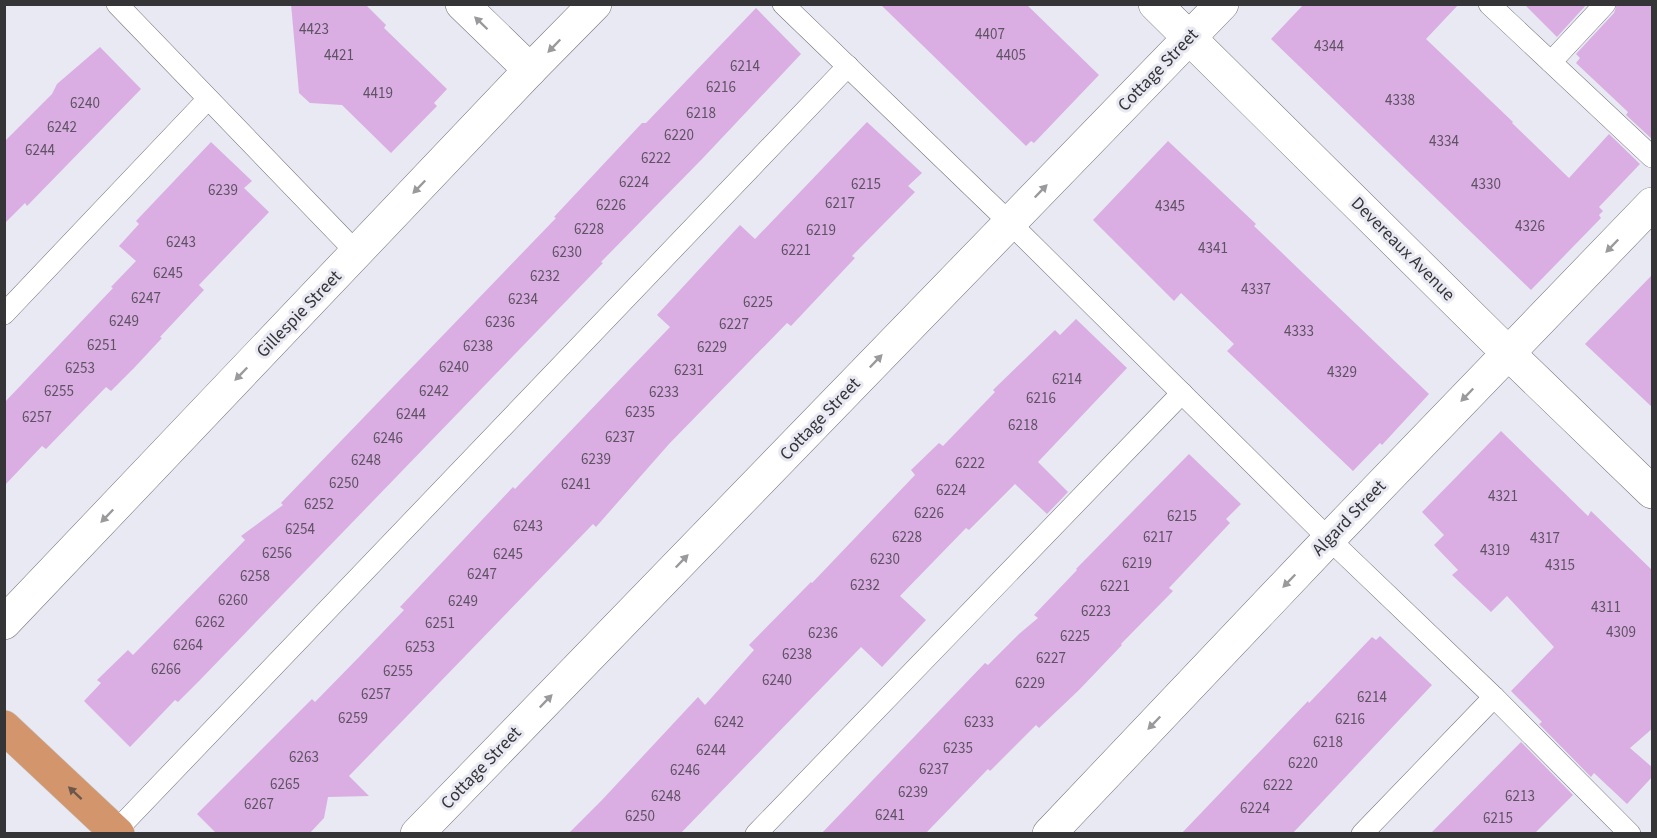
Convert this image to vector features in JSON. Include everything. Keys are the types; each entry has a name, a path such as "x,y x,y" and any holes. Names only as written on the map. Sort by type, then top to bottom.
{"highway":[{"path":"4,727 116,833"}],"street":[{"path":"462,4 530,70"},
{"name":"Gillespie Street","path":"4,623 595,4"},
{"name":"Devereaux Avenue","path":"1155,4 1508,353 1653,492"},
{"name":"Cottage Street","path":"417,834 1222,4"},
{"name":"Algard Street","path":"1049,834 1329,539 1653,204"}],"lane":[{"path":"117,4 357,253"},
{"path":"783,4 1010,223 1329,539 1494,697 1630,834"},
{"path":"1489,4 1653,158"},
{"path":"1551,62 1605,4"},
{"path":"116,833 848,66"},
{"path":"4,314 208,99"},
{"path":"756,834 1182,393"},
{"path":"1362,834 1494,697"}],"building":[{"path":"291,4 365,4 386,25 384,28 447,89 434,103 437,106 391,153 342,105 310,103 299,93"},
{"path":"880,4 1026,4 1099,75 1034,143 1031,141 1026,146"},
{"path":"1304,4 1459,4 1426,39 1569,178 1609,134 1640,164 1599,207 1603,211 1599,215 1601,218 1531,290 1271,39"},
{"path":"1524,4 1587,4 1557,37"},
{"path":"1617,4 1653,4 1653,140 1626,115 1628,112 1576,63 1580,58 1576,54 1614,13"},
{"path":"756,8 801,54 601,262 603,263 200,680 178,702 175,700 130,747 84,701 101,683 97,680 128,650 133,655 245,540 241,536 283,505 281,503 556,218 554,217 642,123 646,123"},
{"path":"100,47 141,89 27,206 25,203 4,224 4,142 52,94 57,84"},
{"path":"867,122 922,173 908,186 915,192 852,256 855,258 791,326 787,323 669,444 596,527 593,524 349,776 369,796 328,797 324,818 309,834 217,834 197,814 312,699 315,702 360,656 404,610 400,607 513,487 515,489 670,327 657,315 740,225 755,239"},
{"path":"1168,141 1429,394 1382,445 1380,443 1353,471 1227,351 1234,344 1181,293 1174,301 1093,220"},
{"path":"211,142 252,181 244,188 269,212 199,285 204,290 134,368 111,391 106,387 46,449 42,446 4,486 4,403 136,261 119,246 139,224 136,221"},
{"path":"1653,274 1653,408 1585,344"},
{"path":"1076,319 1127,368 1038,462 1068,492 1047,514 1015,484 969,530 966,528 900,596 926,620 882,667 861,647 680,834 568,834 698,697 705,705 754,650 749,645 915,475 911,470 939,443 943,446 995,392 993,390 1055,330 1060,335"},
{"path":"1501,431 1588,516 1591,511 1653,571 1653,728 1630,748 1653,768 1653,776 1627,804 1594,773 1591,777 1539,724 1542,722 1511,691 1554,647 1507,596 1491,612 1452,575 1458,570 1434,545 1444,535 1422,512"},
{"path":"1189,454 1241,504 1226,519 1230,523 1169,588 1173,591 1079,690 1039,728 1036,725 990,771 988,769 925,834 821,834 985,663 988,665 1038,618 1034,615 1076,569"},
{"path":"1380,636 1432,685 1292,834 1181,834 1372,637 1376,640"},
{"path":"1521,742 1573,795 1534,834 1430,834"}]}
